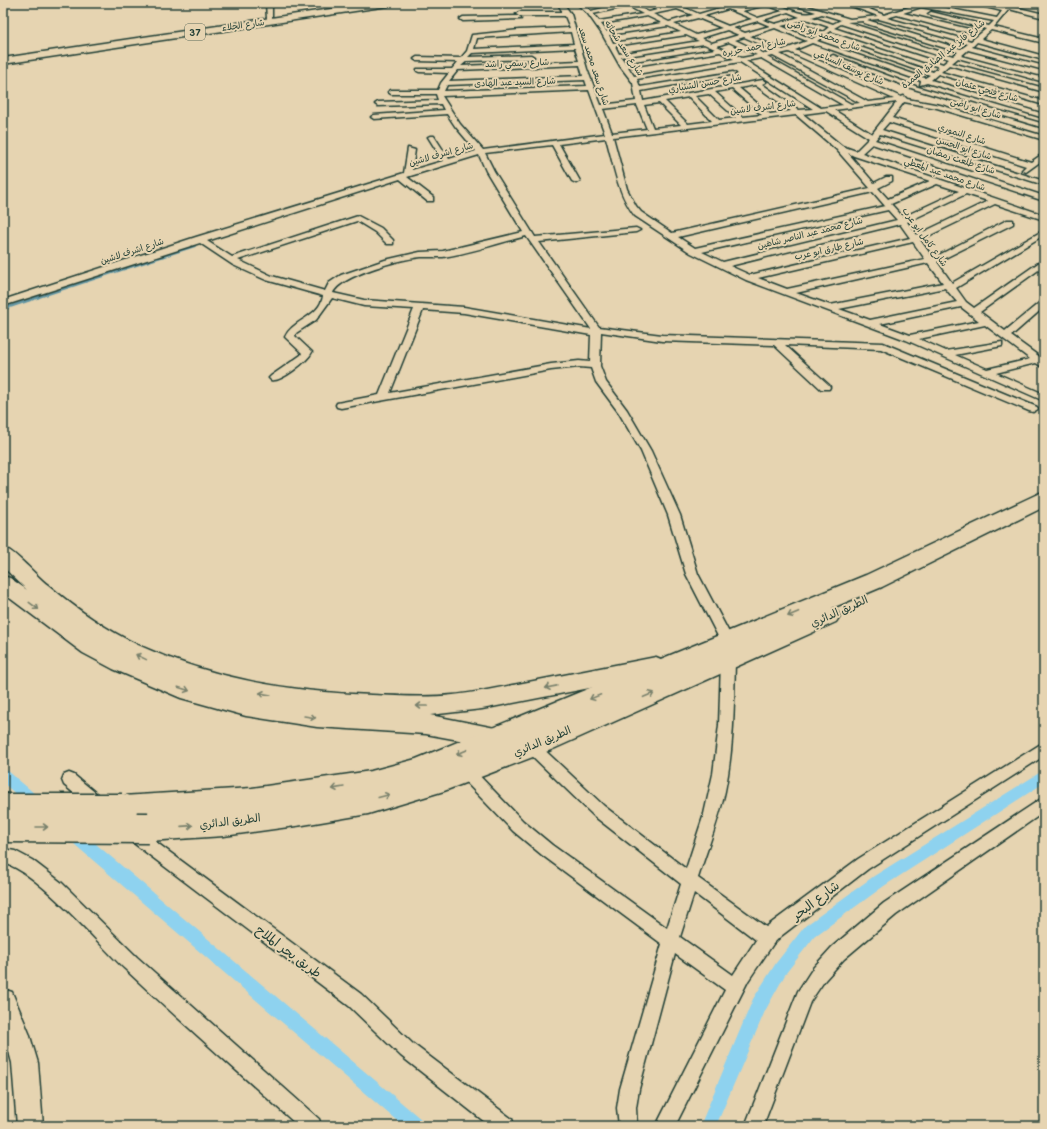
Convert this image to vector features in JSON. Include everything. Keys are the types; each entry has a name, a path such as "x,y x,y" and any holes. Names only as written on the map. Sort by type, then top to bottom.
{"highway":[{"name":"الطريق الدائري","path":"3,827 148,828 224,823 368,801 466,772 531,746 728,651 938,567 1043,504"},
{"name":"الطريق الدائري","path":"3,809 122,809 252,800 372,782 418,770 685,660 728,651"}],"main road":[{"name":"شارع الجلاء","path":"3,60 372,3"},
{"name":"شارع الجلاء","path":"78,48 388,3"},
{"name":"الطريق الدائري","path":"3,554 37,588 75,618 92,638 120,663 181,689 246,707 282,705 445,705 543,689 685,660"},
{"name":"الطريق الدائري","path":"3,582 92,638"},
{"name":"الطريق الدائري","path":"282,705 317,718 426,724 497,737"}],"street":[{"path":"269,3 270,19"},
{"name":"شارع سعد محمد سعد","path":"560,3 568,14 583,66 609,137 625,194 631,207 638,214 694,251 749,278 909,338 1044,398"},
{"name":"شارع سعد شحاته","path":"579,3 590,13 605,34 616,56 632,78 638,89 640,103 651,131"},
{"path":"599,3 629,21"},
{"path":"590,13 629,3"},
{"name":"شارع طلعت رمضان","path":"629,3 741,60 872,139 1037,202"},
{"path":"646,3 690,24"},
{"path":"669,3 691,13 701,13 729,8 744,3"},
{"path":"597,23 629,21 694,3"},
{"name":"شارع محمد ابو راضى","path":"716,3 812,41 926,81"},
{"path":"737,11 766,3 832,28 945,65 1044,90"},
{"path":"697,37 785,10 795,3 848,20"},
{"path":"847,3 882,17 1044,68"},
{"path":"863,9 881,3"},
{"path":"972,3 1008,7 1044,16"},
{"path":"918,4 974,31 991,36"},
{"path":"918,4 999,22"},
{"name":"شارع احمد حريره","path":"632,78 775,54 790,50 825,36 840,22 856,17 882,17 918,4"},
{"path":"519,6 519,30"},
{"name":"شارع فايز عبد الصادق العمدة","path":"857,154 872,139 902,100 990,27 999,22 1008,7"},
{"path":"909,8 1044,41"},
{"path":"538,11 568,14"},
{"path":"470,51 494,50 519,30 538,11"},
{"path":"538,11 540,39"},
{"path":"713,46 792,23 822,12"},
{"path":"605,34 669,24 701,13"},
{"path":"701,13 746,36 790,50"},
{"path":"896,13 953,28 974,31"},
{"path":"856,17 969,45 1044,58"},
{"path":"463,19 519,30 540,39 573,30"},
{"path":"563,23 570,22"},
{"path":"840,22 954,57 1044,80"},
{"path":"526,23 519,30 474,37 470,51 464,60 453,71 439,92 440,99 444,102 448,112 481,152 490,171 531,236 572,293 596,331 595,366 601,382 624,412 646,451 674,515 692,574 728,651 726,726 718,791 702,848 689,880 650,1011 626,1113 628,1126"},
{"path":"792,23 825,36"},
{"path":"512,26 540,39 577,46"},
{"path":"705,30 712,33"},
{"path":"610,45 688,33"},
{"path":"757,33 764,35"},
{"path":"493,34 494,50"},
{"path":"730,40 763,56 850,106"},
{"path":"616,56 706,42"},
{"path":"783,43 790,50"},
{"path":"844,44 935,73 1044,103"},
{"path":"803,45 810,48"},
{"path":"623,66 721,50"},
{"name":"شارع يوسف السباعي","path":"790,50 902,100"},
{"path":"824,53 916,88 1044,126"},
{"path":"775,54 867,104"},
{"path":"572,55 580,55"},
{"path":"418,59 464,60 542,56"},
{"name":"شارع رسمي راشد","path":"433,60 423,70 453,71 583,66"},
{"path":"720,63 746,85"},
{"path":"638,89 733,74"},
{"path":"444,83 587,78"},
{"name":"شارع حسن الشنباري","path":"598,107 660,100 772,80"},
{"name":"شارع فتحي عثمان","path":"926,81 1044,116"},
{"name":"شارع كامل ابو عرب","path":"756,83 798,113 839,147 902,221 948,286 963,304 1039,361"},
{"path":"733,87 768,116"},
{"name":"شارع السيد عبد الهادى","path":"391,92 591,88"},
{"path":"710,91 742,120"},
{"path":"690,95 717,122"},
{"path":"660,100 686,126"},
{"name":"شارع اشرف لاشين","path":"3,304 199,239 481,152 902,100"},
{"name":"شارع ابو راضى","path":"902,100 938,106 1044,138"},
{"path":"378,104 444,102"},
{"path":"374,117 448,112"},
{"name":"شارع النموري","path":"887,119 1032,165"},
{"name":"شارع ابو الحسن","path":"878,131 1044,183"},
{"path":"432,137 447,162"},
{"path":"555,143 576,181"},
{"name":"شارع محمد عبد المعطي","path":"839,147 995,201 1037,202 1044,218"},
{"path":"411,150 404,175 430,198"},
{"path":"1019,175 1044,156"},
{"path":"670,236 874,188 889,179"},
{"path":"694,251 888,205 937,181"},
{"name":"شارع محمد عبد الناصر شاهين","path":"722,265 902,221 965,191"},
{"name":"شارع طارق ابو عرب","path":"749,278 915,239 995,201"},
{"path":"232,260 358,218 378,230 390,242"},
{"path":"787,292 931,261 1010,222"},
{"path":"274,378 305,357 307,352 304,348 290,337 292,332 314,318 327,301 332,285 344,276 362,269 420,255 443,254 531,236 636,230"},
{"path":"828,308 948,286 1044,232"},
{"path":"199,239 232,260 268,278 364,303 464,310 596,331 662,338 883,346 1033,409"},
{"path":"973,313 1044,262"},
{"path":"1005,336 1044,302"},
{"path":"869,323 963,304"},
{"path":"383,397 420,306"},
{"path":"909,338 986,322"},
{"path":"776,342 825,387"},
{"path":"945,354 999,344"},
{"path":"986,372 1039,361 1044,351"},
{"path":"341,405 557,366 579,364 595,366"},
{"path":"531,746 600,811 767,938"},
{"name":"شارع البحر","path":"665,1126 736,988 767,938 863,864 1044,748"},
{"path":"466,772 524,831 547,850 736,988"},
{"name":"طريق بحر الملاح","path":"69,780 148,846 355,1000 407,1050 505,1126"},
{"path":"754,1126 804,997 838,952 890,909 1044,804"},
{"path":"3,856 15,858 27,865 56,889 131,963 312,1126"},
{"path":"3,1001 17,1033 25,1063 30,1126"}],"waterway":[{"path":"36,298 195,246"},
{"path":"3,309 36,298"},
{"path":"3,775 36,803"},
{"path":"708,1126 759,1005 781,968 810,931 879,881 1044,776"},
{"path":"72,833 416,1126"}]}
